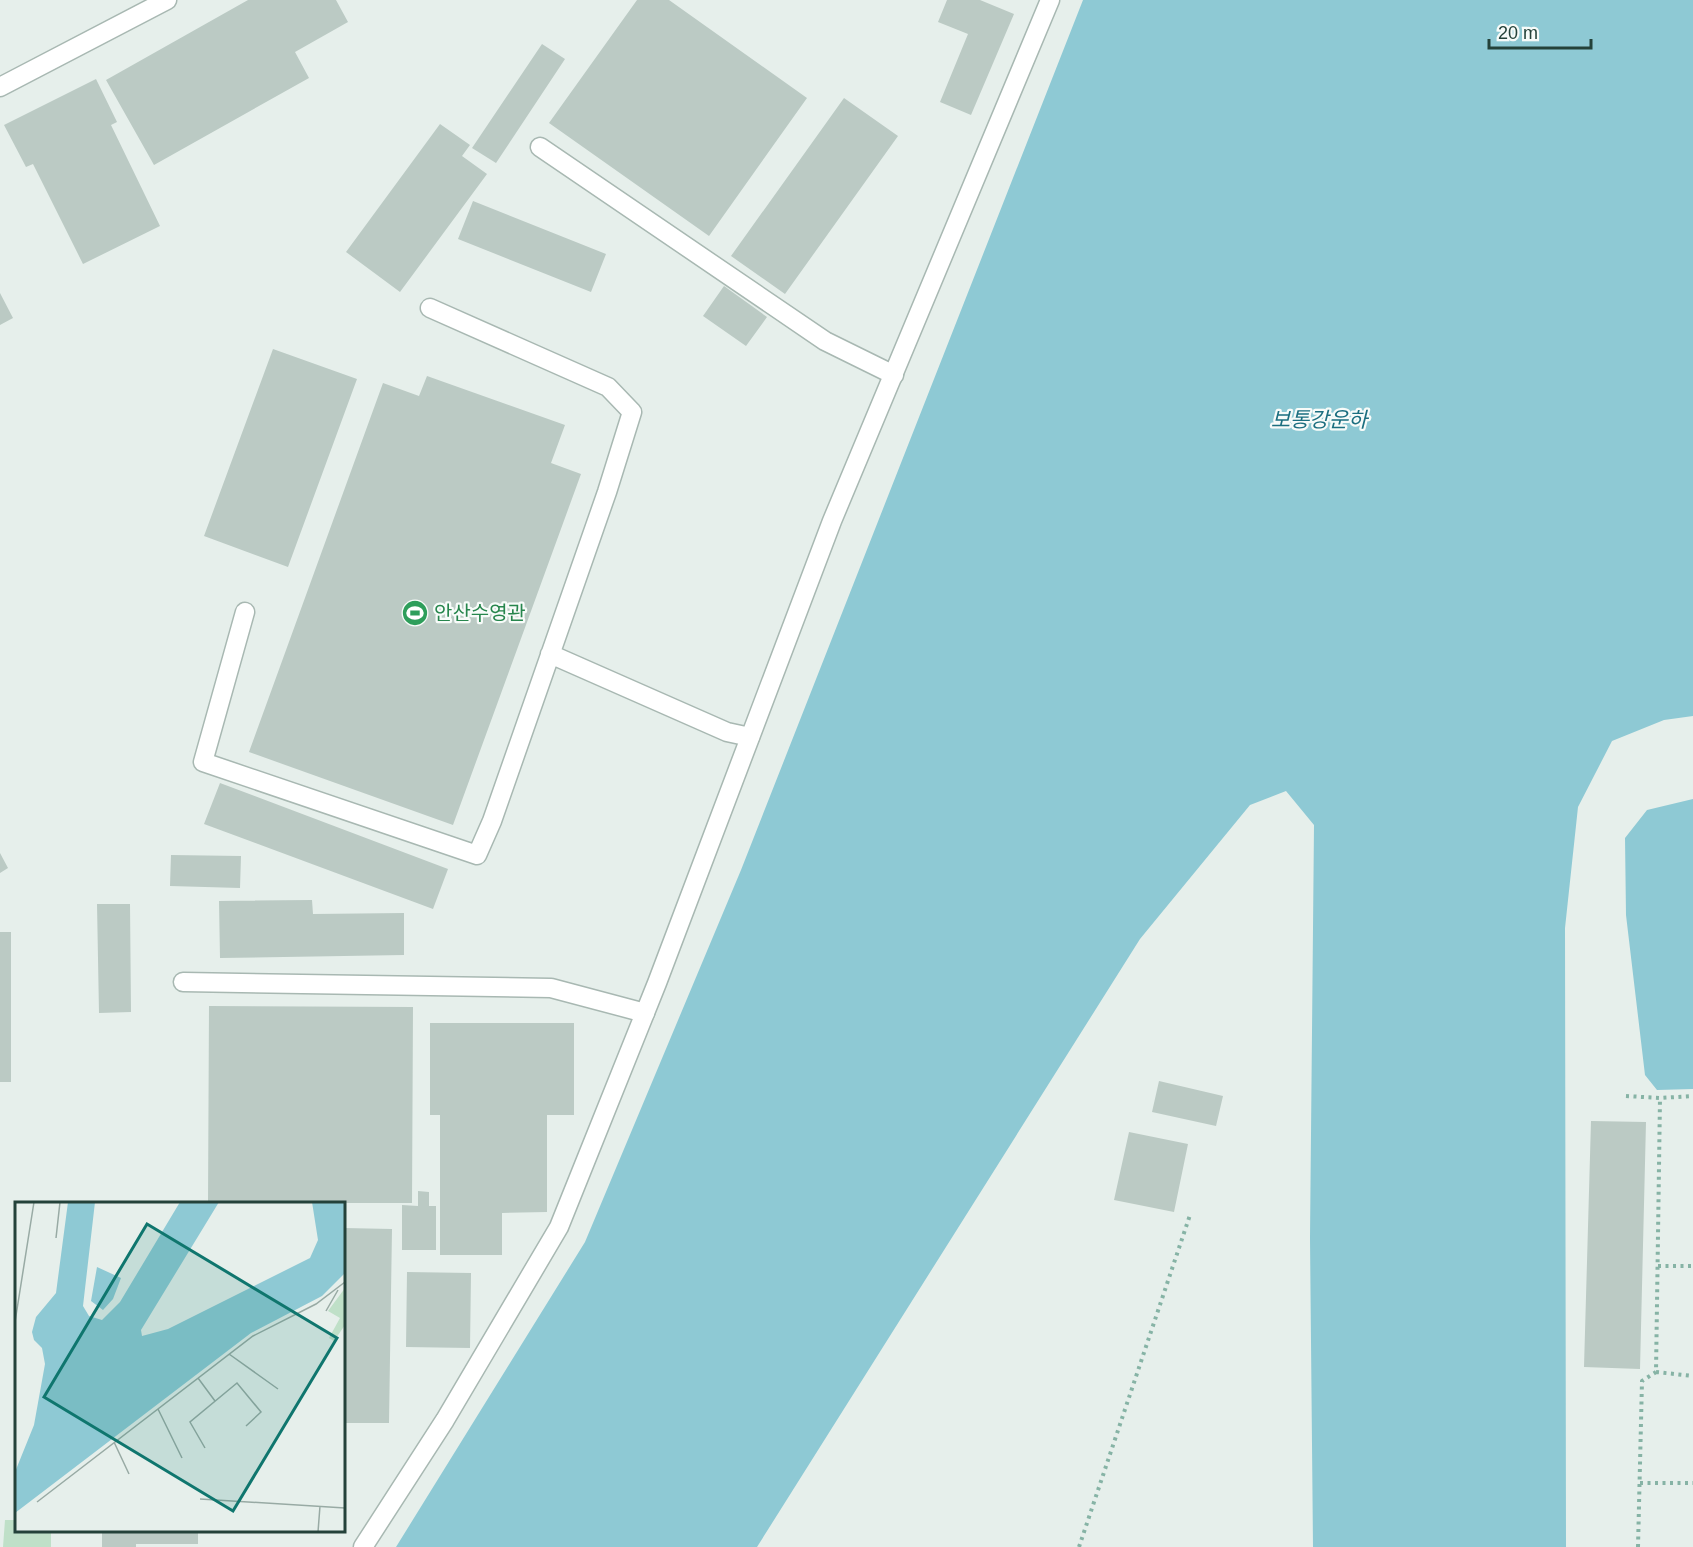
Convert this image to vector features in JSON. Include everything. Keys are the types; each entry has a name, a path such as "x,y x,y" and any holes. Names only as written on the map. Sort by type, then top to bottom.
{"street":[{"path":"0,87 167,0"},
{"path":"363,1547 445,1420 559,1227 645,1013 832,520 1050,0"},
{"path":"540,147 825,341 894,375"},
{"path":"245,612 203,762 477,855 492,821 607,492 632,412 608,387 430,308"},
{"path":"550,654 726,732 750,737"},
{"path":"183,981 551,988 645,1013"}],"path":[{"path":"1626,1096 1660,1098 1693,1096"},
{"path":"1656,1372 1660,1098"},
{"path":"1079,1547 1190,1215"},
{"path":"1658,1266 1693,1266"},
{"path":"1638,1547 1642,1382 1656,1372 1693,1376"},
{"path":"1640,1483 1693,1483"}],"green space":[{"path":"5,1520 15,1520 15,1532 51,1532 51,1547 3,1547"}],"water":[{"name":"보통강운하","path":"1083,0 1693,0 1693,716 1664,720 1612,741 1578,807 1565,928 1566,1547 1313,1547 1310,1238 1314,825 1286,791 1250,805 1140,939 757,1547 396,1547 585,1242 741,870"},
{"path":"1693,799 1693,1089 1657,1090 1645,1075 1626,915 1625,838 1647,810"}],"building":[{"path":"248,0 336,0 348,22 295,52 309,78 154,165 106,80"},
{"path":"637,0 669,0 807,98 709,236 549,123"},
{"path":"947,0 980,0 1014,14 971,115 940,102 968,34 938,22"},
{"path":"542,44 565,59 496,163 472,148"},
{"path":"96,79 117,122 111,125 160,226 83,264 33,164 26,167 4,125"},
{"path":"844,98 898,136 785,294 731,256"},
{"path":"440,124 470,145 462,156 487,174 400,292 346,252"},
{"path":"473,201 606,254 591,292 458,239"},
{"path":"724,286 767,317 746,346 703,316"},
{"path":"0,293 13,318 0,325"},
{"path":"273,349 357,379 288,567 204,536"},
{"name":"안산수영관","path":"427,376 565,425 551,463 581,474 453,825 249,752 383,383 419,396"},
{"path":"220,783 448,869 433,909 204,824"},
{"path":"0,853 8,868 0,873"},
{"path":"171,855 241,856 240,888 170,886"},
{"path":"312,900 313,914 404,913 404,955 220,958 219,901"},
{"path":"97,904 130,904 131,1012 99,1013"},
{"path":"0,932 11,932 11,1082 0,1082"},
{"path":"209,1006 413,1007 412,1203 208,1202"},
{"path":"430,1023 574,1023 574,1115 547,1115 547,1212 502,1213 502,1255 440,1255 440,1115 430,1115"},
{"path":"1159,1081 1223,1096 1216,1126 1152,1112"},
{"path":"1591,1121 1646,1122 1640,1369 1584,1367"},
{"path":"1129,1132 1188,1144 1174,1212 1114,1200"},
{"path":"418,1191 429,1192 429,1206 436,1206 436,1250 402,1250 402,1205 418,1206"},
{"path":"345,1228 392,1229 389,1423 345,1423"},
{"path":"407,1272 471,1273 470,1348 406,1347"},
{"path":"102,1532 198,1532 198,1544 136,1544 136,1547 102,1547"}],"place":[{"name":"안산수영관","path":"415,613"}]}
